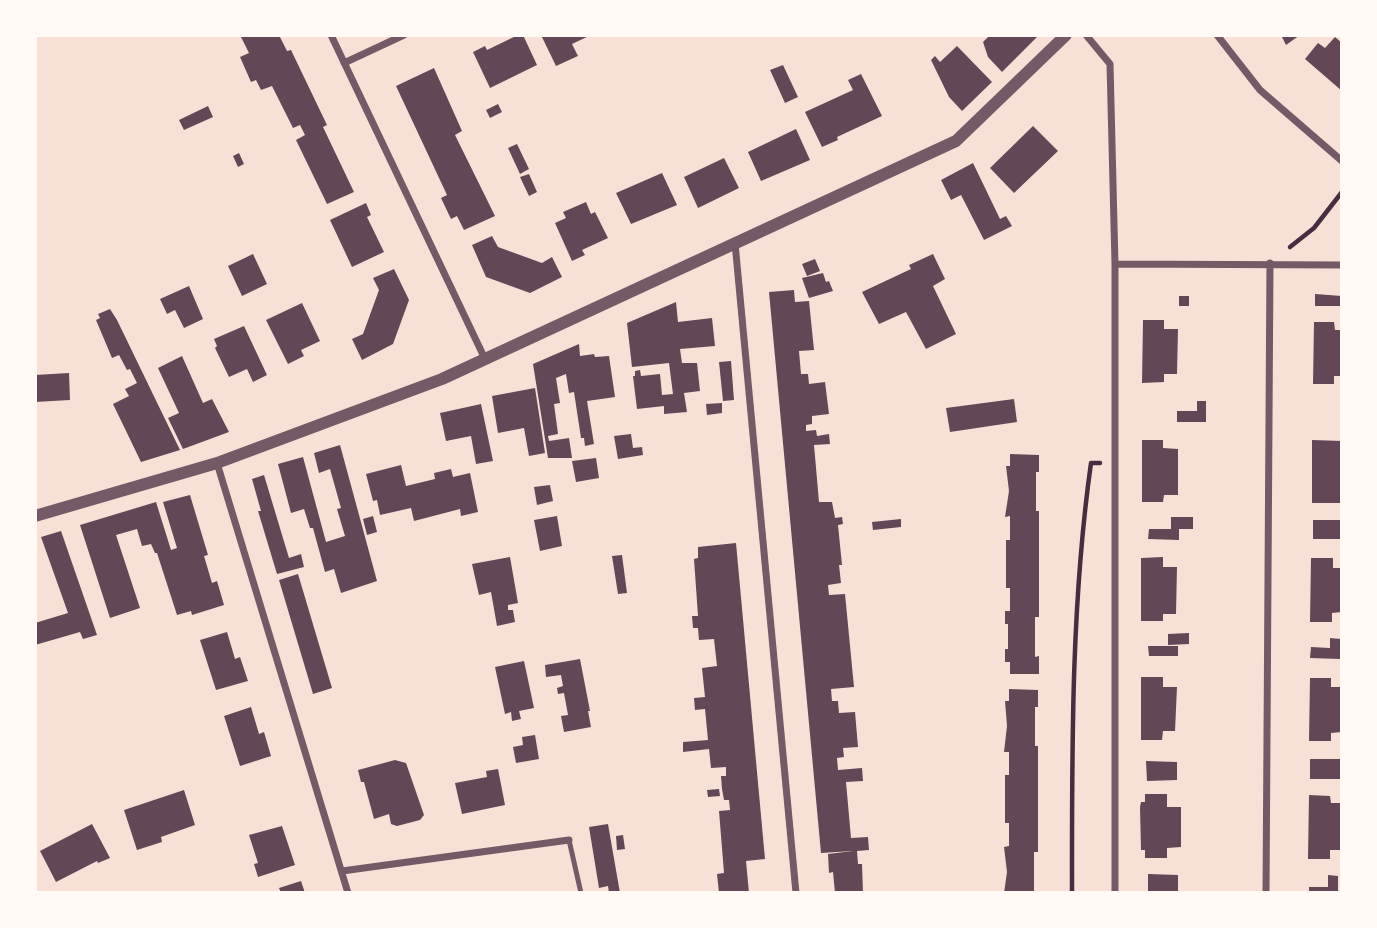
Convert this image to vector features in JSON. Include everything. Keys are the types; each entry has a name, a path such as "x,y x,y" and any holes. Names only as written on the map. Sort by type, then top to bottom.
{"street":[{"path":"331,35 485,359"},
{"path":"344,63 404,35"},
{"path":"35,516 217,463 442,379 956,141 1066,35"},
{"path":"1087,35 1110,64 1115,264 1115,893"},
{"path":"1217,35 1260,90 1342,161"},
{"path":"735,243 796,893"},
{"path":"1266,893 1270,263"},
{"path":"1115,264 1341,264"},
{"path":"217,463 348,893"},
{"path":"342,871 569,839"}],"lane":[{"path":"569,839 581,893"}],"path":[{"path":"1270,263 1314,229 1342,192"},
{"path":"1072,893 1072,742 1081,532 1091,463 1116,464"}],"building":[{"path":"240,35 279,35 287,51 291,50 327,125 323,127 354,192 327,204 296,140 305,135 300,125 293,128 272,86 261,90 256,80 251,82 240,57 249,53"},
{"path":"523,35 537,65 490,88 473,52 485,46 487,50"},
{"path":"541,35 591,35 572,44 578,56 556,66"},
{"path":"990,35 1039,35 1002,72 988,57 983,42"},
{"path":"1281,35 1300,35 1286,45"},
{"path":"1335,37 1342,43 1342,91 1305,59 1318,43 1325,48"},
{"path":"957,46 992,82 962,111 949,97 931,60 935,56 940,62"},
{"path":"783,65 798,97 785,103 770,70"},
{"path":"434,68 462,131 455,135 495,216 464,230 457,216 451,219 441,198 447,195 396,86"},
{"path":"861,74 882,116 822,147 805,112 853,90 848,80"},
{"path":"498,104 502,112 490,118 486,110"},
{"path":"208,106 213,117 184,130 179,120"},
{"path":"1033,126 1058,151 1014,193 990,168"},
{"path":"796,129 810,160 761,181 748,152"},
{"path":"517,144 529,169 520,174 508,148"},
{"path":"239,153 244,164 238,167 233,156"},
{"path":"724,158 739,188 698,208 684,177"},
{"path":"973,163 1000,219 1006,216 1012,226 984,240 961,195 951,200 941,180"},
{"path":"662,173 677,205 631,224 616,193"},
{"path":"529,174 537,192 529,196 520,177"},
{"path":"586,202 591,214 595,212 608,238 582,250 585,255 572,261 555,223 566,218 563,212"},
{"path":"366,203 371,215 367,217 384,252 352,267 330,220"},
{"path":"492,236 498,247 542,263 552,257 562,277 530,293 486,277 472,245"},
{"path":"253,254 267,284 242,296 228,266"},
{"path":"933,254 945,279 933,286 956,334 926,349 906,312 879,324 862,292 911,269 909,265"},
{"path":"815,259 820,271 807,276 802,264"},
{"path":"394,269 409,300 393,344 362,360 352,339 363,334 379,290 373,278"},
{"path":"823,273 833,291 809,298 802,278"},
{"path":"189,286 203,319 184,328 175,310 167,314 160,299"},
{"path":"794,290 795,302 809,301 814,350 799,351 801,374 808,374 809,384 825,382 829,414 812,416 812,424 806,425 806,431 816,430 817,436 829,434 830,444 814,445 819,502 832,502 835,518 842,517 843,524 838,525 841,583 828,585 829,595 845,594 854,687 831,689 832,701 838,701 839,713 855,712 858,747 843,748 844,757 837,758 838,770 862,768 863,781 846,782 851,838 868,837 869,850 857,851 858,864 862,864 863,893 835,893 833,872 829,873 828,854 853,851 821,853 769,292"},
{"path":"1315,294 1342,296 1342,306 1315,306"},
{"path":"1179,296 1189,296 1189,306 1179,306"},
{"path":"676,302 678,322 712,318 715,346 680,349 682,363 697,363 700,391 684,393 687,412 664,414 664,406 637,409 633,376 635,371 640,370 641,376 660,374 662,395 673,394 669,363 632,367 627,323"},
{"path":"302,303 320,341 301,350 304,356 288,364 266,320"},
{"path":"110,309 180,450 141,462 113,404 129,396 125,389 137,383 119,355 112,358 96,320 100,318 98,314"},
{"path":"1143,320 1164,320 1164,329 1178,329 1177,374 1164,374 1164,382 1142,383"},
{"path":"1314,322 1334,322 1335,330 1342,330 1342,376 1334,376 1334,384 1313,384"},
{"path":"244,326 267,375 253,382 247,369 229,377 215,348 217,346 214,339"},
{"path":"579,344 580,356 609,356 615,397 587,401 594,444 585,446 584,438 581,438 574,392 569,393 566,374 556,378 560,403 554,404 558,434 548,436 549,441 569,438 572,458 548,458 533,364"},
{"path":"182,356 203,403 212,399 229,432 183,449 168,418 179,413 158,368"},
{"path":"731,361 734,400 723,401 719,362"},
{"path":"69,373 70,400 35,402 35,375"},
{"path":"535,388 545,453 529,456 524,428 498,433 492,396"},
{"path":"1014,399 1017,422 950,432 946,408"},
{"path":"1197,401 1206,401 1206,422 1177,422 1177,411 1197,411"},
{"path":"722,403 722,413 707,415 706,404"},
{"path":"481,404 493,461 476,464 471,436 446,441 440,413"},
{"path":"631,434 633,448 642,447 643,455 618,459 614,436"},
{"path":"1142,440 1163,440 1163,448 1178,449 1178,495 1164,495 1163,502 1142,502"},
{"path":"1312,440 1342,441 1342,503 1312,503"},
{"path":"340,445 377,581 341,593 334,569 325,572 313,528 310,528 304,509 291,513 278,464 303,457 326,542 345,536 337,509 341,508 330,469 319,473 314,453"},
{"path":"1010,454 1039,455 1036,511 1039,511 1039,617 1035,617 1035,657 1039,656 1039,674 1010,674 1010,662 1005,662 1008,624 1005,624 1005,611 1010,611 1010,588 1006,588 1006,540 1010,540 1010,516 1005,517 1009,491 1006,466 1010,466"},
{"path":"596,458 599,478 576,482 572,461"},
{"path":"401,465 406,486 435,479 434,473 451,469 453,477 470,473 478,512 461,516 460,509 414,521 411,508 380,515 377,500 373,501 366,474"},
{"path":"264,475 289,558 301,554 304,567 277,574 258,511 261,511 252,479"},
{"path":"550,485 553,501 537,505 534,487"},
{"path":"190,495 208,555 204,556 212,583 217,581 224,605 192,615 191,611 177,615 157,553 151,544 142,546 137,529 116,535 140,608 110,618 80,525 156,502 171,550 177,548 163,502"},
{"path":"373,516 377,532 367,535 363,519"},
{"path":"557,516 562,546 540,551 534,520"},
{"path":"1171,517 1193,517 1193,529 1179,529 1179,540 1148,539 1149,529 1171,529"},
{"path":"901,519 901,527 873,530 872,522"},
{"path":"1313,520 1342,520 1342,539 1313,539"},
{"path":"61,531 97,635 83,639 80,632 35,645 35,623 68,613 41,537"},
{"path":"736,543 765,859 746,861 749,893 719,893 717,874 724,873 719,811 730,810 729,800 724,800 722,789 721,776 726,776 726,767 711,768 709,749 683,752 683,742 708,740 705,709 695,710 694,698 705,697 702,668 717,666 714,639 699,640 698,628 693,628 692,616 698,616 694,559 698,558 698,547"},
{"path":"622,555 627,593 618,594 612,556"},
{"path":"510,557 518,603 508,605 508,610 513,610 515,622 497,626 491,592 479,595 472,564"},
{"path":"1163,557 1163,567 1177,567 1176,614 1163,614 1163,621 1141,621 1141,558"},
{"path":"1311,558 1333,558 1333,568 1342,568 1342,612 1332,613 1332,622 1310,622"},
{"path":"298,574 332,688 313,694 279,580"},
{"path":"227,632 235,659 240,657 248,681 216,690 200,640"},
{"path":"1189,633 1189,644 1168,645 1168,634"},
{"path":"1330,638 1341,639 1340,659 1310,658 1311,647 1330,648"},
{"path":"1148,646 1178,646 1178,656 1149,656"},
{"path":"580,659 591,727 564,732 561,716 568,715 564,693 558,694 557,688 563,686 561,675 546,677 545,665"},
{"path":"524,661 534,708 519,711 521,719 512,721 511,712 505,714 495,667"},
{"path":"1141,677 1163,677 1163,687 1177,687 1175,731 1163,731 1162,740 1141,740"},
{"path":"1310,678 1331,678 1331,687 1342,687 1342,732 1331,733 1331,741 1309,741"},
{"path":"1009,689 1038,690 1035,746 1038,746 1038,852 1034,852 1034,893 1004,893 1007,872 1004,847 1009,846 1009,823 1005,823 1005,775 1009,775 1009,752 1004,752 1007,726 1005,701 1009,701"},
{"path":"251,707 259,734 264,732 271,756 240,766 224,716"},
{"path":"535,735 539,759 516,763 513,747 523,745 522,737"},
{"path":"1310,759 1342,759 1340,779 1310,779"},
{"path":"395,760 406,763 424,815 420,820 397,826 391,824 389,814 374,819 358,770"},
{"path":"1146,761 1177,762 1177,780 1147,781"},
{"path":"498,769 505,805 462,814 455,783 487,777 486,771"},
{"path":"719,789 720,796 708,797 707,790"},
{"path":"184,790 195,825 161,837 162,842 137,850 124,810"},
{"path":"1145,794 1167,794 1167,807 1181,807 1181,847 1167,848 1167,858 1145,858 1145,850 1141,850 1140,807 1141,802 1145,802"},
{"path":"1309,795 1330,796 1331,803 1342,803 1342,850 1330,850 1330,859 1308,859"},
{"path":"92,824 110,858 98,863 97,861 56,882 40,851"},
{"path":"608,824 620,893 609,893 608,886 599,888 589,827"},
{"path":"282,826 295,865 258,877 254,864 258,863 249,835"},
{"path":"623,835 625,849 617,850 616,836"},
{"path":"1148,874 1178,875 1178,893 1148,893"},
{"path":"1328,875 1338,876 1338,893 1309,893 1309,887 1328,887"},
{"path":"301,881 305,893 281,893 279,888"}]}
